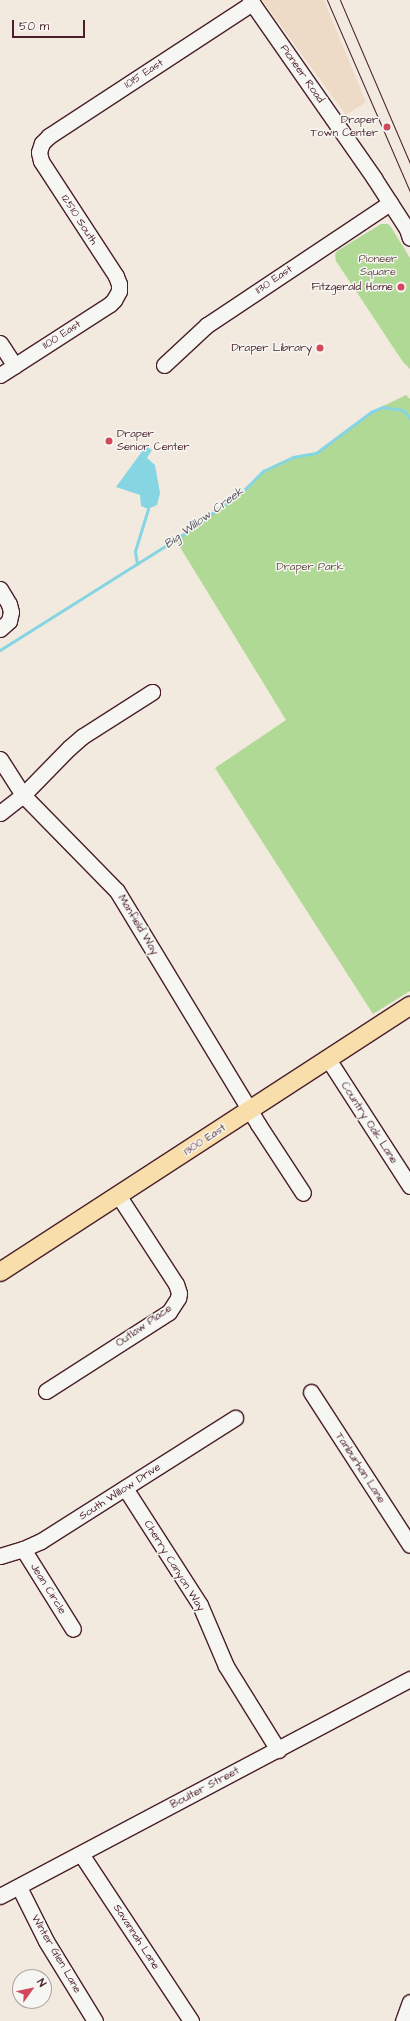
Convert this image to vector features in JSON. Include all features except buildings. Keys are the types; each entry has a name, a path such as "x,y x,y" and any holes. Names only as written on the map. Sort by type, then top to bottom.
{"main road":[{"name":"1300 East","path":"0,1272 410,1006"}],"street":[{"name":"1015 East","path":"40,148 49,136 251,2"},
{"name":"Pioneer Road","path":"251,2 390,203 409,233"},
{"name":"12510 South","path":"40,148 41,162 116,276 119,284 119,292"},
{"name":"1130 East","path":"164,365 207,325 390,203"},
{"name":"1100 East","path":"0,375 110,304 119,292"},
{"path":"0,343 14,366"},
{"path":"0,589 9,604 10,616 6,624 0,629"},
{"path":"0,812 23,795 69,748 83,736 152,692"},
{"name":"Manfield Way","path":"0,758 23,795 117,891 302,1193"},
{"name":"Country Oak Lane","path":"328,1059 410,1186"},
{"name":"Outlaw Place","path":"46,1391 169,1312 178,1298 176,1284 118,1196"},
{"name":"Tanburhan Lane","path":"311,1392 410,1545"},
{"name":"South Willow Drive","path":"0,1556 23,1549 62,1528 235,1418"},
{"name":"Cherry Canyon Way","path":"125,1488 200,1605 226,1666 278,1750"},
{"name":"Jean Circle","path":"23,1549 73,1629"},
{"name":"Boulter Street","path":"0,1896 410,1679"},
{"name":"Savannah Lane","path":"81,1854 191,2021"},
{"name":"Winter Glen Lane","path":"19,1887 46,1941 95,2021"},
{"path":"403,2021 410,2002"}],"shaded area":[{"path":"262,0 324,0 366,102 346,115"}],"green space":[{"name":"Pioneer Square","path":"381,224 388,224 391,227 410,258 410,369 403,362 336,261 335,255 337,251"},
{"name":"Draper Park","path":"406,395 410,399 410,991 373,1014 215,768 286,720 175,539 245,489 263,471 293,457 316,453 371,412"}],"water":[{"path":"146,446 152,450 147,458 155,465 160,493 157,505 148,509 141,506 140,495 116,487"}],"waterway":[{"name":"Big Willow Creek","path":"0,650 181,536 245,489 263,471 293,457 316,453 371,412 383,407 403,410 410,418"},
{"path":"137,564 135,551 148,509"}],"tram line":[{"path":"327,0 410,192"},
{"path":"340,0 410,163"}],"place":[{"name":"Draper Town Center","path":"387,127"},
{"name":"Fitzgerald Home","path":"401,287"},
{"name":"Draper Library","path":"320,348"},
{"name":"Draper Senior Center","path":"109,441"}]}
